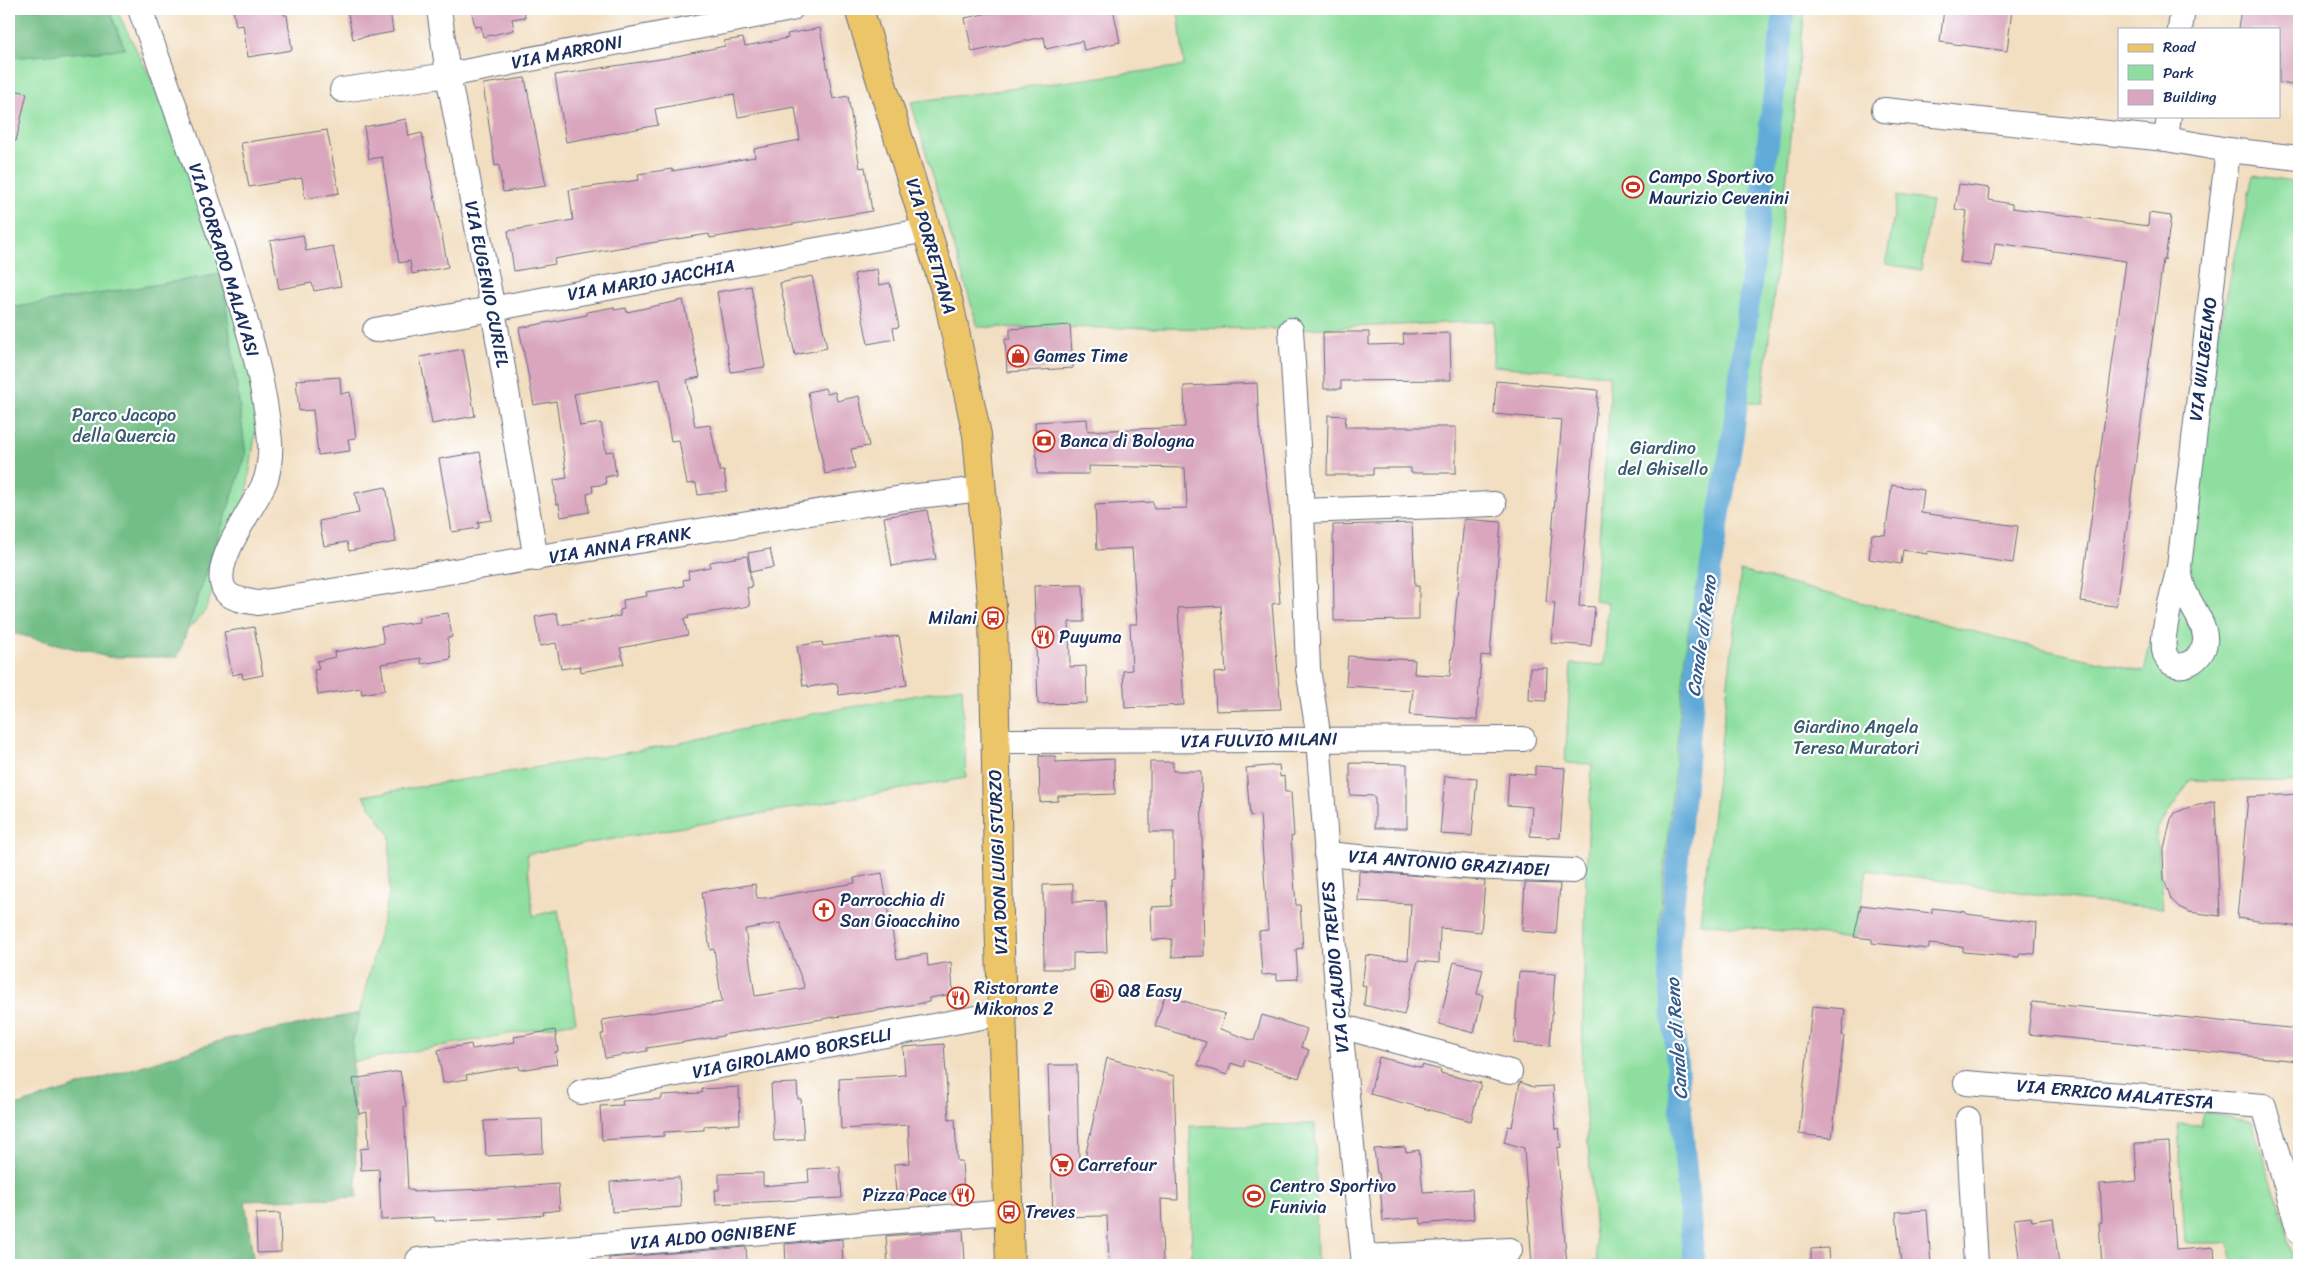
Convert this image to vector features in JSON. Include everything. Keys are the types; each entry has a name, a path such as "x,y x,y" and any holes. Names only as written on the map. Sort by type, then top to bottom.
{"main road":[{"name":"VIA PORRETTANA","path":"859,9 949,303 977,435 982,489"},
{"name":"VIA DON LUIGI STURZO","path":"982,489 993,618 1010,1265"}],"street":[{"name":"VIA CORRADO MALAVASI","path":"140,9 217,228 248,326 268,413 271,446 266,478 234,538 222,566 221,582 227,593 258,603"},
{"name":"VIA EUGENIO CURIEL","path":"439,9 448,76 493,310 536,559"},
{"name":"VIA MARRONI","path":"342,90 448,76 791,9"},
{"path":"2180,28 2183,9"},
{"path":"1884,110 2167,128 2228,150 2299,158"},
{"name":"VIA WILIGELMO","path":"2179,567 2228,150"},
{"name":"VIA MARIO JACCHIA","path":"375,330 927,230"},
{"name":"VIA CLAUDIO TREVES","path":"1291,330 1302,512 1308,669 1318,739 1340,1026 1364,1261"},
{"name":"VIA ANNA FRANK","path":"258,603 908,497 982,489"},
{"path":"1302,512 1494,504"},
{"name":"VIA FULVIO MILANI","path":"995,742 1523,739"},
{"name":"VIA ANTONIO GRAZIADEI","path":"1326,854 1468,867 1573,871"},
{"name":"VIA GIROLAMO BORSELLI","path":"580,1092 1003,1014"},
{"path":"1340,1026 1510,1072"},
{"name":"VIA ERRICO MALATESTA","path":"1966,1083 2264,1106 2299,1232"},
{"path":"1968,1119 1976,1265"},
{"name":"VIA ALDO OGNIBENE","path":"418,1260 1009,1212"},
{"path":"1364,1261 1510,1250"}],"green space":[{"path":"9,9 116,9 196,169 261,396 246,497 205,611 174,644 9,564"},
{"path":"9,9 109,9 125,49 9,58"},
{"name":"Giardino del Ghisello","path":"1178,9 1805,9 1762,403 1732,403 1688,632 1659,926 1685,1265 1584,1265 1584,1263 1597,1261 1582,1064 1586,875 1592,764 1565,763 1571,664 1604,665 1608,603 1594,601 1610,401 1609,375 1493,366 1494,321 1302,329 978,327 911,102 1184,66"},
{"name":"Giardino Angela Teresa Muratori","path":"2253,175 2299,182 2299,782 2190,780 2156,831 2164,908 2082,901 1867,870 1854,938 1700,923 1741,571 2037,648 2144,672"},
{"path":"1897,196 1932,201 1921,270 1886,264"},
{"name":"Parco Jacopo della Quercia","path":"222,274 246,455 178,657 108,657 9,632 9,308"},
{"path":"962,687 966,778 527,854 533,916 558,910 576,1022 352,1062 352,1042 389,895 390,835 363,796 667,746 817,713"},
{"path":"360,1013 352,1042 357,1197 245,1201 254,1265 9,1265 9,1108 226,1039"},
{"path":"2204,1112 2251,1122 2285,1222 2294,1265 2232,1265 2230,1243 2185,1243 2178,1124 2201,1125"},
{"name":"Centro Sportivo Funivia","path":"1315,1124 1317,1265 1192,1265 1190,1126"}],"building":[{"path":"233,9 284,9 284,15 287,15 292,50 248,57 243,25 236,26"},
{"path":"347,9 390,9 393,32 353,39"},
{"path":"471,9 524,9 525,17 512,19 514,30 483,37 481,26 475,27"},
{"path":"1008,9 1113,9 1120,42 1084,50 1082,41 1046,49 1044,37 972,52 965,18"},
{"path":"1944,9 2012,9 2007,51 1940,42"},
{"path":"2241,9 2299,9 2299,86 2280,83 2280,28 2238,28"},
{"path":"820,28 833,99 848,96 860,168 865,167 872,211 710,238 709,234 618,248 554,259 555,264 514,271 508,231 573,220 569,190 639,180 638,174 672,169 672,171 755,157 754,149 800,140 795,107 738,117 734,94 655,109 658,125 566,142 555,75 667,58 725,46 724,41 743,38 745,46 788,38 787,34"},
{"path":"525,78 546,186 503,192 499,165 495,166 483,84"},
{"path":"9,89 27,93 16,141 9,141"},
{"path":"406,119 409,136 422,133 448,267 412,274 410,261 399,263 382,157 369,159 364,127"},
{"path":"327,130 339,193 305,199 302,178 249,187 241,143"},
{"path":"1959,184 1990,188 1989,200 2012,204 2012,208 2148,226 2149,213 2171,216 2165,260 2163,260 2116,606 2080,602 2126,261 1995,243 1992,266 1960,262 1967,211 1955,209"},
{"path":"303,235 306,251 333,246 341,286 314,291 312,283 279,289 270,241"},
{"path":"877,269 879,285 890,283 899,327 893,328 895,339 868,344 854,274"},
{"path":"812,276 827,348 795,355 780,283"},
{"path":"751,286 765,367 731,372 717,292"},
{"path":"683,300 700,377 687,380 695,427 710,425 720,471 724,471 727,491 698,495 696,483 687,484 679,440 671,441 660,379 574,394 580,426 601,423 606,452 613,451 616,475 605,477 606,484 592,486 593,492 587,494 589,512 561,517 559,504 556,504 554,480 567,478 556,401 534,405 519,328 587,315 587,312 614,307 614,310 626,308 627,312"},
{"path":"1070,325 1073,368 1007,372 1005,339 1010,339 1010,329"},
{"path":"1323,332 1369,332 1369,345 1404,344 1403,334 1450,333 1451,380 1341,381 1341,389 1324,389"},
{"path":"463,349 475,416 432,424 420,357"},
{"path":"340,377 341,394 350,392 356,438 348,439 350,451 318,455 313,410 299,411 296,380"},
{"path":"1496,381 1598,390 1579,606 1595,607 1591,646 1551,643 1555,603 1546,602 1562,420 1494,414"},
{"path":"1257,383 1259,426 1277,564 1280,603 1272,604 1281,709 1216,711 1214,673 1226,672 1221,606 1178,608 1184,705 1125,708 1123,671 1132,670 1130,624 1137,624 1132,548 1097,550 1095,505 1153,502 1154,509 1187,508 1185,468 1089,466 1089,474 1037,474 1035,422 1087,419 1088,431 1185,427 1184,386"},
{"path":"825,388 827,394 835,392 837,401 859,396 869,446 851,449 855,468 825,474 808,392"},
{"path":"1328,415 1346,416 1345,427 1456,427 1456,473 1411,473 1411,468 1373,468 1373,475 1327,475"},
{"path":"480,452 492,520 478,522 479,528 452,532 439,459"},
{"path":"1892,485 1924,490 1921,513 2018,526 2013,563 1927,551 1927,554 1903,550 1901,564 1869,559 1872,534 1885,535"},
{"path":"386,487 396,542 349,551 347,542 324,546 319,521 359,513 355,493"},
{"path":"927,510 936,559 892,566 884,517"},
{"path":"1464,519 1501,522 1490,656 1481,655 1477,720 1410,715 1413,690 1346,686 1348,656 1415,660 1414,674 1450,676"},
{"path":"1412,523 1415,586 1419,586 1419,620 1334,621 1333,525"},
{"path":"770,549 774,567 751,572 748,553"},
{"path":"747,556 752,587 747,588 750,606 688,616 689,618 684,619 688,635 620,648 624,664 581,672 580,666 561,669 556,643 540,646 535,617 557,613 559,625 620,616 620,610 624,609 623,600 647,596 646,592 684,586 683,580 689,579 688,571 710,567 710,562"},
{"path":"1083,585 1084,622 1069,622 1070,667 1086,666 1087,703 1038,704 1034,586"},
{"path":"448,613 452,637 447,638 451,659 421,664 421,658 381,664 385,690 362,694 361,688 318,695 314,670 319,669 317,661 335,657 334,652 384,643 381,627 419,622 419,617"},
{"path":"254,627 263,675 243,679 242,673 232,675 224,632"},
{"path":"899,636 907,685 839,695 837,683 803,686 797,646 822,642 823,646"},
{"path":"1530,668 1547,668 1546,701 1529,700"},
{"path":"1039,756 1055,756 1056,762 1114,759 1115,794 1058,796 1058,801 1040,802"},
{"path":"1150,762 1173,762 1173,771 1201,771 1204,956 1172,957 1172,939 1152,940 1151,907 1172,906 1171,880 1174,879 1174,832 1150,832"},
{"path":"1350,763 1407,764 1407,828 1375,828 1375,796 1350,795"},
{"path":"1279,765 1280,777 1284,776 1285,792 1291,792 1294,836 1291,837 1296,905 1300,905 1303,948 1296,949 1298,979 1277,980 1277,974 1262,975 1259,931 1268,930 1260,815 1250,816 1246,768"},
{"path":"1535,766 1565,768 1560,838 1530,836 1532,807 1507,805 1509,773 1535,775"},
{"path":"1445,776 1477,779 1472,836 1440,834"},
{"path":"2299,794 2299,927 2237,918 2248,797"},
{"path":"2215,801 2220,916 2189,912 2179,907 2171,899 2164,879 2163,852 2171,819 2175,813 2187,808"},
{"path":"1359,871 1485,881 1481,932 1440,928 1439,963 1418,961 1404,1015 1364,1005 1366,986 1362,985 1366,955 1408,960 1411,904 1358,901"},
{"path":"882,873 897,959 927,954 928,966 951,962 953,994 929,998 929,1002 722,1035 647,1048 647,1051 605,1058 601,1034 604,1034 602,1020 722,1002 714,949 710,950 702,892 755,884 757,898 766,898 855,883 854,878","holes":["780,923 805,988 755,996 745,929"]},
{"path":"1525,883 1560,884 1556,934 1522,931"},
{"path":"1073,884 1073,902 1105,901 1107,952 1073,953 1073,969 1044,969 1043,885"},
{"path":"1861,905 1932,913 1932,908 2037,923 2035,954 2020,953 2019,957 1963,952 1963,947 1929,944 1929,949 1872,943 1872,939 1854,937"},
{"path":"1454,962 1483,969 1477,994 1483,995 1474,1033 1439,1024"},
{"path":"1519,972 1555,974 1550,1046 1514,1043"},
{"path":"1165,995 1225,1014 1220,1029 1254,1041 1262,1015 1307,1029 1301,1047 1309,1050 1299,1078 1245,1060 1243,1067 1231,1063 1227,1075 1198,1065 1206,1042 1155,1026"},
{"path":"2032,1002 2299,1029 2299,1061 2028,1034"},
{"path":"1812,1006 1845,1009 1842,1035 1844,1036 1832,1138 1799,1134"},
{"path":"555,1030 558,1051 555,1052 557,1064 520,1070 519,1066 466,1075 467,1079 443,1083 438,1050 471,1044 472,1049 515,1042 514,1037"},
{"path":"944,1044 949,1120 955,1119 957,1161 962,1161 964,1193 896,1196 894,1164 910,1163 908,1125 841,1129 839,1079 905,1075 903,1047"},
{"path":"1379,1057 1422,1068 1422,1065 1441,1070 1440,1073 1481,1083 1471,1121 1370,1094"},
{"path":"1107,1058 1174,1076 1178,1200 1161,1199 1163,1265 1109,1265 1107,1216 1053,1217 1048,1065 1077,1065 1079,1161 1084,1162"},
{"path":"400,1071 406,1106 404,1107 408,1190 413,1190 413,1192 558,1184 560,1210 543,1212 544,1215 508,1218 435,1221 434,1217 381,1220 379,1169 361,1170 360,1149 369,1148 367,1112 359,1114 353,1079"},
{"path":"1520,1082 1533,1087 1553,1086 1556,1129 1559,1128 1561,1147 1557,1148 1567,1265 1532,1265 1524,1148 1504,1142 1508,1126 1512,1127"},
{"path":"797,1083 798,1099 801,1099 804,1139 774,1141 771,1084"},
{"path":"739,1087 740,1124 704,1126 704,1130 664,1132 664,1136 602,1140 600,1106 623,1105 622,1101 662,1099 662,1095 702,1093 702,1089"},
{"path":"542,1119 543,1153 486,1156 484,1121"},
{"path":"2169,1142 2176,1250 2214,1247 2215,1265 2102,1265 2099,1223 2102,1222 2100,1184 2137,1181 2135,1144"},
{"path":"1405,1147 1406,1152 1419,1150 1423,1192 1472,1189 1474,1219 1421,1224 1420,1218 1383,1221 1379,1173 1377,1173 1374,1149"},
{"path":"840,1167 842,1198 716,1204 715,1190 719,1190 719,1174 763,1173 763,1186 809,1182 808,1169"},
{"path":"679,1177 681,1207 612,1212 610,1182"},
{"path":"1927,1210 1931,1265 1901,1265 1896,1212"},
{"path":"280,1213 281,1252 257,1253 256,1214"},
{"path":"2031,1217 2032,1221 2053,1218 2059,1265 2020,1265 2014,1219"},
{"path":"963,1230 965,1262 888,1265 886,1236"},
{"path":"842,1239 843,1265 786,1265 785,1244"},
{"path":"746,1247 747,1264 609,1265 609,1258"},
{"path":"1828,1248 1829,1265 1811,1265 1811,1249"}],"waterway":[{"name":"Canale di Reno","path":"1694,1265 1669,950 1699,637 1733,435 1784,9"}],"place":[{"name":"Campo Sportivo Maurizio Cevenini","path":"1633,187"},
{"name":"Games Time","path":"1018,356"},
{"name":"Banca di Bologna","path":"1044,441"},
{"name":"Milani","path":"993,618"},
{"name":"Puyuma","path":"1043,637"},
{"name":"Parrocchia di San Gioacchino","path":"824,910"},
{"name":"Q8 Easy","path":"1102,991"},
{"name":"Ristorante Mikonos 2","path":"958,998"},
{"name":"Carrefour","path":"1062,1165"},
{"name":"Pizza Pace","path":"963,1195"},
{"name":"Centro Sportivo Funivia","path":"1254,1196"},
{"name":"Treves","path":"1009,1212"}]}
